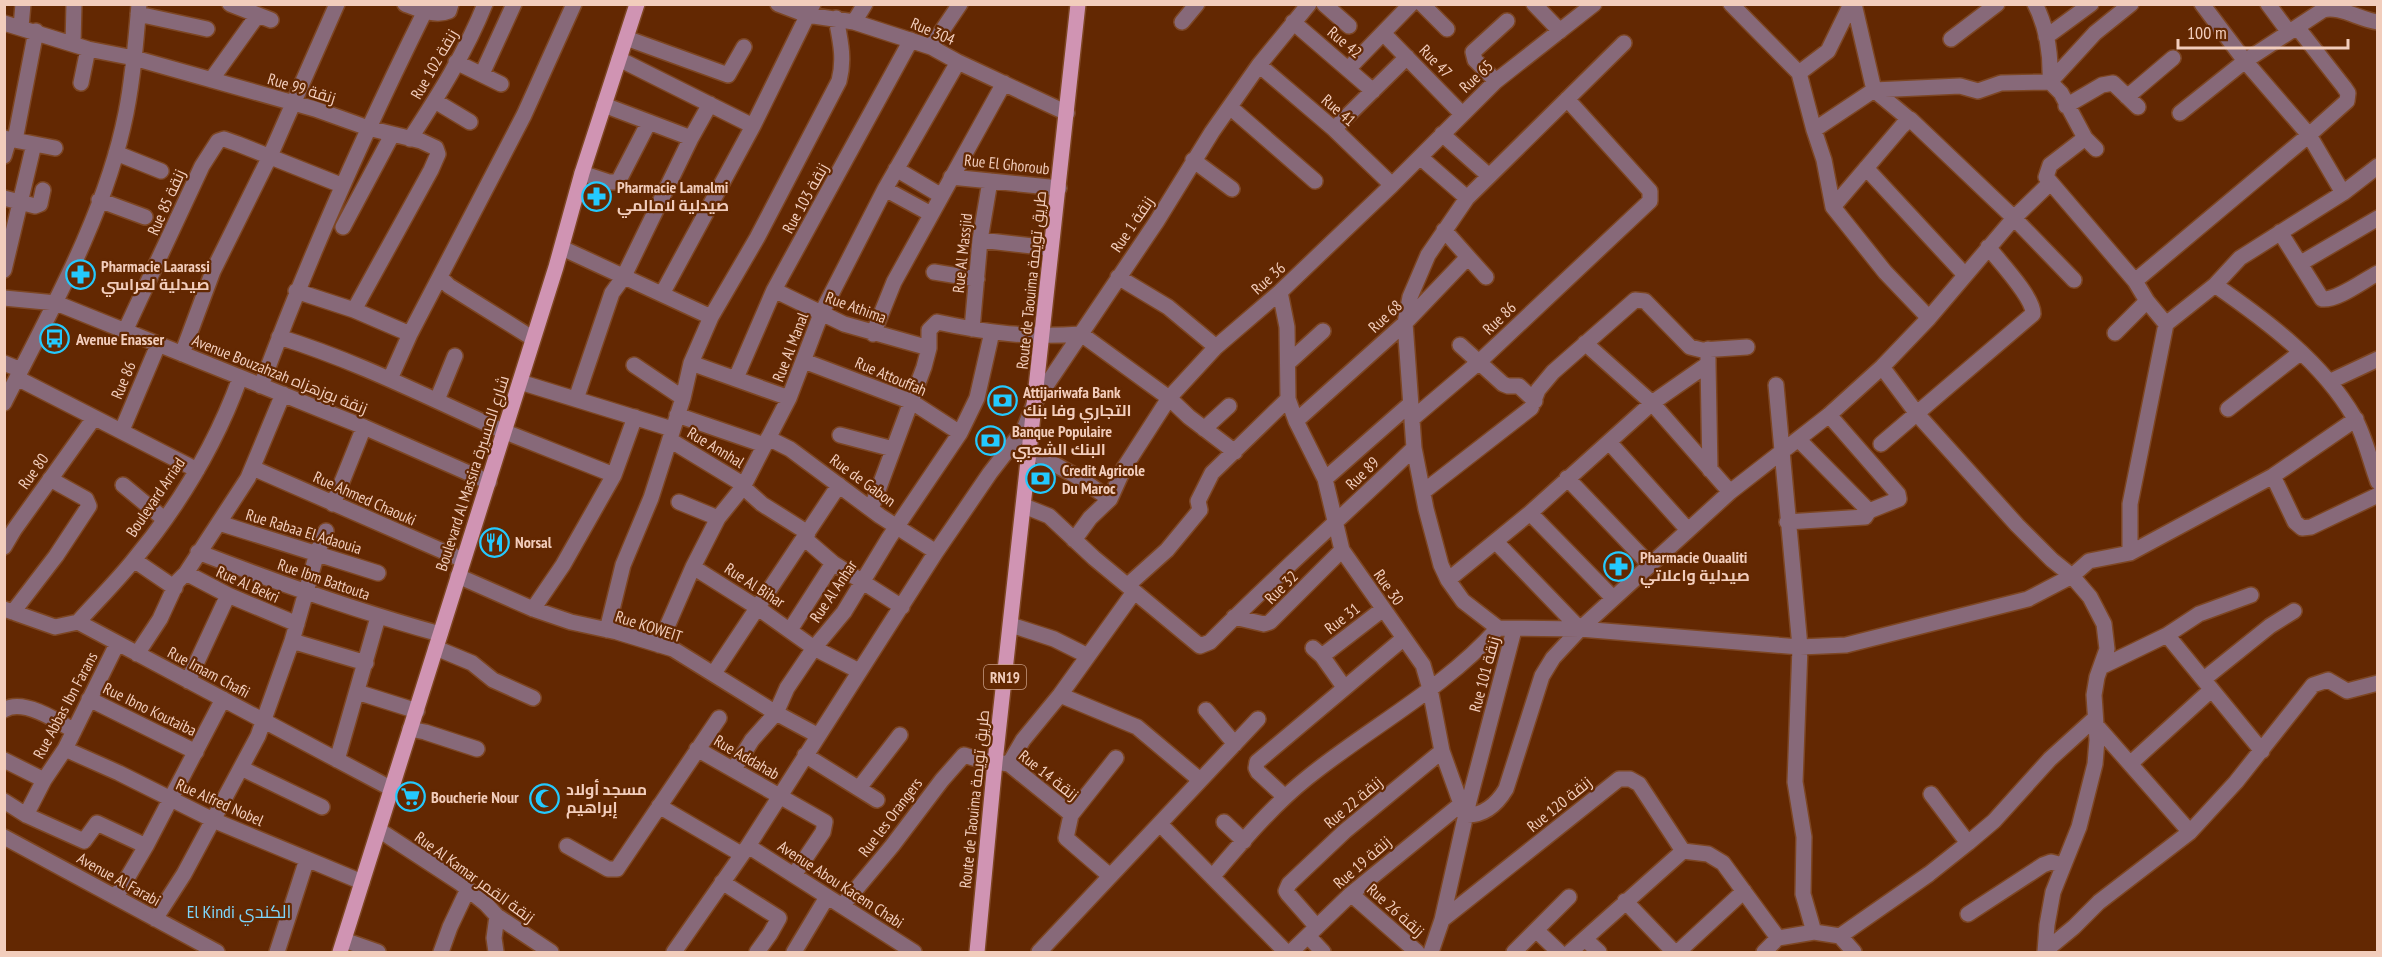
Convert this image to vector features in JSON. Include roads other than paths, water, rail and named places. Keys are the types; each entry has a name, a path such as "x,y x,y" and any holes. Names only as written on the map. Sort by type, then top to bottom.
{"main road":[{"name":"Boulevard Al Massira شارع المسيرة","path":"342,946 562,248 582,173 637,4"},
{"name":"Route de Taouima طريق تويمة","path":"977,952 1002,763 1011,625 1078,4"}],"street":[{"path":"4,156 28,29 23,4"},
{"path":"73,44 74,4"},
{"path":"211,80 264,18 230,4"},
{"path":"182,354 213,271 270,156 337,4"},
{"path":"405,4 425,11 445,13 449,11 451,4"},
{"name":"Rue 102 زنقة","path":"410,139 435,101 469,40 485,4"},
{"path":"482,74 514,4"},
{"path":"390,379 410,334 524,115 574,4"},
{"name":"Rue 304","path":"778,4 810,10 932,46 958,62 1067,114"},
{"path":"854,22 865,4"},
{"path":"932,46 960,4"},
{"path":"1182,22 1197,4"},
{"path":"1324,4 1349,26"},
{"path":"1349,68 1411,4"},
{"path":"1422,4 1447,28"},
{"path":"1534,4 1560,31"},
{"name":"Rue 65","path":"1392,185 1496,81 1594,4"},
{"path":"1731,4 1799,73 1824,160 1833,207 1885,272 1929,318"},
{"path":"1799,73 1828,51 1853,4"},
{"path":"1853,4 1874,90 1913,120 2074,280"},
{"path":"1951,39 1997,4"},
{"path":"2035,4 2043,20 2051,59 2050,82 2061,93 2085,138 2096,149"},
{"path":"2046,37 2091,4"},
{"path":"1814,130 1874,90 1960,86 1978,91 2001,84 2050,82 2096,33 2131,4"},
{"path":"2202,4 2245,61 2309,135 2343,193"},
{"path":"2135,281 2347,101 2348,93 2293,29 2268,4"},
{"name":"Rue 1 زنقة","path":"674,952 745,850 936,552 990,473 1024,429 1035,402 1157,221 1193,160 1259,65 1306,5"},
{"path":"2180,113 2245,61 2323,10 2332,7 2357,18 2378,22"},
{"path":"4,403 56,303 99,201 116,153 126,113 138,9 207,29"},
{"path":"662,294 753,126 810,10"},
{"path":"261,386 296,291 341,185 425,11"},
{"path":"607,630 623,565 651,498 683,398 691,363 711,317 758,238 836,87 842,64 842,47 836,18"},
{"path":"1496,81 1475,60 1473,52 1507,21"},
{"name":"Rue 42","path":"1293,22 1373,91"},
{"name":"Rue 99 زنقة","path":"5,23 88,49 134,58 211,80 436,148 438,154 431,170 354,310"},
{"name":"Rue 47","path":"1383,33 1462,114"},
{"path":"626,38 728,75 744,47"},
{"name":"Rue 103 زنقة","path":"736,378 774,290 912,40"},
{"path":"1514,630 1498,628 1463,601 1448,580 1441,565 1414,448 1405,323 1410,297 1420,273 1444,230 1467,198 1624,43"},
{"path":"81,83 88,49"},
{"path":"1334,129 1407,57"},
{"path":"2066,106 2107,83 2113,82 2132,102 2173,58"},
{"path":"619,59 753,126"},
{"path":"456,62 501,84"},
{"name":"Rue Al Manal","path":"660,645 693,567 718,518 744,486 789,398 821,314 885,189 958,62"},
{"name":"Rue 41","path":"1259,65 1334,129 1392,185"},
{"path":"873,334 894,282 940,195 1004,83"},
{"name":"Rue 86","path":"1325,479 1479,362 1650,201 1650,191 1567,99"},
{"path":"435,101 470,122"},
{"path":"576,399 612,293 623,278 710,104"},
{"path":"604,105 691,138"},
{"path":"1230,107 1315,181"},
{"path":"1833,207 1909,119"},
{"path":"582,173 609,182 618,182 649,122"},
{"path":"1442,134 1488,176"},
{"path":"343,227 392,135"},
{"path":"2085,138 2050,165 2046,177 2135,281 2146,301 2166,324"},
{"path":"9,139 55,148"},
{"name":"Rue 85 زنقة","path":"125,331 213,145 224,140 270,156"},
{"path":"4,270 34,144"},
{"path":"116,153 161,171"},
{"path":"270,156 341,185"},
{"path":"1420,157 1467,198"},
{"path":"1193,160 1232,189"},
{"path":"2130,553 2130,504 2166,324 2215,285 2240,258 2343,193 2378,166"},
{"path":"1866,168 1965,275"},
{"path":"896,169 940,195"},
{"name":"Rue El Ghoroub","path":"951,177 1059,188"},
{"name":"Rue Al Massjid","path":"972,329 980,240 990,181"},
{"path":"1496,542 1580,629 1730,492 1830,415 1882,367 1929,318 2014,218 2050,183"},
{"name":"Rue 36","path":"1110,499 1124,468 1158,419 1169,398 1216,347 1280,292 1392,185"},
{"path":"885,189 931,214"},
{"path":"4,198 35,206 40,204 43,190"},
{"path":"99,201 145,217"},
{"path":"2301,263 2378,218"},
{"path":"1444,230 1486,278"},
{"path":"2280,232 2301,263 2318,295 2326,300 2378,273"},
{"path":"980,240 1050,248"},
{"path":"1881,444 2033,314 2033,308 2026,296 1988,247"},
{"path":"562,248 711,317"},
{"name":"Rue 68","path":"1296,421 1405,323 1468,257"},
{"path":"934,272 977,279"},
{"path":"1118,277 1168,307 1216,347"},
{"path":"441,278 449,286 532,338"},
{"path":"2215,285 2251,309 2331,381 2356,419 2378,482"},
{"name":"Rue Athima","path":"774,290 821,314 873,334 929,348"},
{"path":"296,291 354,310 410,334"},
{"name":"Rue 30","path":"1280,292 1287,327 1288,399 1296,421 1325,479 1342,550 1423,665 1431,689 1442,751 1463,810"},
{"path":"4,298 56,303"},
{"path":"1423,492 1531,408 1538,390 1552,372 1629,302 1640,299 1690,347 1702,350 1708,357 1710,470"},
{"path":"2115,333 2146,301"},
{"name":"Avenue Bouzahzah زنقة بوزهزاه","path":"56,303 364,427 489,482"},
{"path":"871,509 912,402 929,348 929,330 937,322 992,332 1043,337 1081,334 1169,398 1204,429 1235,452"},
{"path":"1288,363 1323,331"},
{"name":"Rue Al Anhar","path":"734,769 752,740 776,713 787,688 814,648 844,612 879,554 960,433 977,398 992,332"},
{"path":"279,337 390,379 504,431 614,475"},
{"path":"1586,343 1652,403 1730,492"},
{"name":"Rue 86","path":"122,430 158,345"},
{"path":"1460,345 1503,384 1524,388 1535,401"},
{"path":"1448,580 1530,513 1652,403 1708,357 1747,347"},
{"path":"2228,409 2301,352"},
{"path":"437,400 455,356"},
{"path":"2331,381 2378,359"},
{"name":"Rue Attouffah","path":"804,361 912,402 960,433"},
{"path":"4,363 94,418 122,430 197,470"},
{"path":"691,363 789,398"},
{"path":"634,365 683,398"},
{"path":"1882,367 1917,415 2017,525 2052,560 2072,576 2090,597 2104,624 2107,650 2094,695 2097,750 2090,789 2079,827 2062,865 2048,914 2045,952"},
{"name":"Boulevard Arriad","path":"78,622 134,560 197,470 240,378"},
{"path":"520,382 673,428"},
{"path":"1776,385 1780,452 1800,647 1795,782 1804,837 1803,894 1814,932"},
{"path":"137,654 160,619 177,582 186,573 253,468 283,394"},
{"path":"1002,763 1060,695 1131,588 1200,510 1198,501 1212,473 1288,399"},
{"path":"1204,429 1229,406"},
{"path":"1787,522 1864,517 1869,511 1897,501 1899,496 1830,415"},
{"path":"533,609 562,565 614,475 635,417"},
{"name":"Rue 80","path":"4,547 94,418"},
{"name":"Rue 101 زنقة","path":"1431,952 1442,920 1463,810 1514,630 1580,629 1800,647 1846,645 2028,599 2072,576 2089,561 2130,553 2273,476 2356,419"},
{"path":"333,504 364,427"},
{"name":"Rue de Gabon","path":"673,428 766,442 790,450 871,509 936,552"},
{"name":"Rue Annhal","path":"673,428 744,486 762,504 806,536 833,563 902,607"},
{"path":"840,435 893,449"},
{"path":"1798,439 1869,511"},
{"path":"1609,442 1688,530"},
{"name":"Rue 89","path":"1131,588 1200,646 1210,642 1264,587 1335,524 1414,448"},
{"path":"1030,451 1076,476 1110,499 1090,518 1074,540"},
{"name":"Rue Ahmed Chaouki","path":"253,468 463,560"},
{"path":"2273,476 2295,522 2302,528 2311,527 2378,495"},
{"path":"1567,478 1650,565"},
{"path":"50,479 86,499 89,506 56,556 9,610 54,627 78,622"},
{"path":"123,484 164,519"},
{"path":"714,673 839,485"},
{"path":"679,502 718,518"},
{"path":"1024,507 1049,516 1094,558 1131,588"},
{"path":"1530,513 1613,598"},
{"name":"Rue Rabaa El Adaouia","path":"219,523 378,573"},
{"path":"155,919 184,874 258,736 292,642 317,553 326,531"},
{"name":"Rue 32","path":"1234,617 1264,624 1270,622 1342,550"},
{"name":"Rue Ibm Battouta","path":"198,552 438,641 493,680 533,698"},
{"path":"134,560 175,588"},
{"path":"790,630 833,563"},
{"name":"Rue Al Bihar","path":"693,567 758,608 814,648 860,671"},
{"name":"Rue Al Bekri","path":"186,573 228,596 297,624"},
{"name":"Rue KOWEIT","path":"458,576 533,609 583,626 607,630 673,649 776,713 817,735"},
{"path":"188,681 228,596"},
{"path":"2101,667 2167,635 2199,614 2251,596"},
{"name":"Rue 31","path":"1344,687 1318,652 1383,609"},
{"path":"2131,763 2208,684 2270,626 2295,611"},
{"path":"337,760 378,617"},
{"name":"Rue Imam Chafii","path":"78,622 392,789"},
{"path":"1011,625 1054,639 1088,656"},
{"path":"1212,877 1285,797 1350,745 1431,689 1480,649 1498,628"},
{"name":"Rue 19 زنقة","path":"1291,952 1351,894 1463,810 1486,810 1500,798 1506,789 1542,676 1553,658 1580,629"},
{"path":"2167,635 2262,751"},
{"path":"1285,797 1258,772 1257,762 1404,638"},
{"path":"292,642 366,663"},
{"name":"Rue Abbas Ibn Farans","path":"26,815 44,780 65,749 117,644"},
{"path":"2045,952 2099,902 2190,832 2262,751 2313,685 2328,680 2347,691 2378,683"},
{"path":"357,692 417,711"},
{"path":"1060,695 1137,727 1200,780"},
{"name":"Rue Ibno Koutaiba","path":"88,699 196,752"},
{"path":"116,897 146,846 223,699"},
{"path":"4,710 20,706 55,719 74,731"},
{"path":"1206,710 1235,744"},
{"path":"567,846 608,869 616,870 719,718"},
{"path":"1039,952 1257,719"},
{"path":"2095,721 2190,832"},
{"path":"1840,936 1929,874 1968,843 1994,821 2050,759 2095,721"},
{"path":"410,729 477,749"},
{"path":"859,788 900,735"},
{"name":"Rue Alfred Nobel","path":"65,749 213,820 362,882"},
{"name":"Rue Addahab","path":"698,749 824,820 826,825 823,832 794,875"},
{"name":"Rue 22 زنقة","path":"1313,931 1286,891 1289,884 1345,831 1442,751"},
{"path":"806,755 878,800"},
{"name":"Rue les Orangers","path":"842,906 964,755 1002,763"},
{"path":"1071,815 1116,758"},
{"path":"4,760 44,780"},
{"name":"Rue 14 زنقة","path":"1002,763 1071,815 1066,838 1110,876"},
{"path":"241,768 322,807"},
{"name":"Rue 120 زنقة","path":"1442,920 1619,779 1630,779 1639,784 1683,851"},
{"path":"1931,794 1968,843"},
{"path":"4,801 26,815 84,841 98,823 146,846"},
{"name":"Avenue Abou Kacem Chabi","path":"659,806 794,875 914,952"},
{"path":"1224,822 1244,841"},
{"path":"1160,824 1286,952"},
{"name":"Rue Al Kamar زنقة القمر","path":"379,830 460,883 497,916 551,952"},
{"name":"Avenue Al Farabi","path":"4,837 155,919 189,946 217,952"},
{"path":"1570,952 1683,851 1698,852 1717,858 1778,938"},
{"path":"277,952 307,859"},
{"path":"1968,914 2043,865 2051,862 2062,865"},
{"path":"722,882 779,919 757,952"},
{"path":"444,952 454,917 467,891"},
{"path":"1625,902 1676,952 1744,891"},
{"name":"Rue 26 زنقة","path":"1351,894 1417,952"},
{"path":"795,950 827,897"},
{"path":"1514,952 1569,897"},
{"path":"496,952 494,938 497,916"},
{"path":"1313,931 1323,952"},
{"path":"1537,931 1559,952"},
{"path":"1764,952 1778,938 1814,932 1840,936 1854,952"},
{"path":"1585,939 1599,952"},
{"path":"342,946 378,952"}],"place":[{"name":"Pharmacie Lamalmi صيدلية لامالمي","path":"596,196"},
{"name":"Pharmacie Laarassi صيدلية لعراسي","path":"80,275"},
{"name":"Avenue Enasser","path":"55,339"},
{"name":"Attijariwafa Bank التجاري وفا بنك","path":"1002,401"},
{"name":"Banque Populaire البنك الشعبي","path":"991,440"},
{"name":"Credit Agricole Du Maroc","path":"1041,479"},
{"name":"Norsal","path":"494,542"},
{"name":"Pharmacie Ouaaliti صيدلية واعلاتي","path":"1619,566"},
{"name":"Boucherie Nour","path":"410,797"},
{"name":"مسجد أولاد إبراهيم","path":"545,798"}],"district":[{"name":"El Kindi الكندي","path":"239,911"}]}
